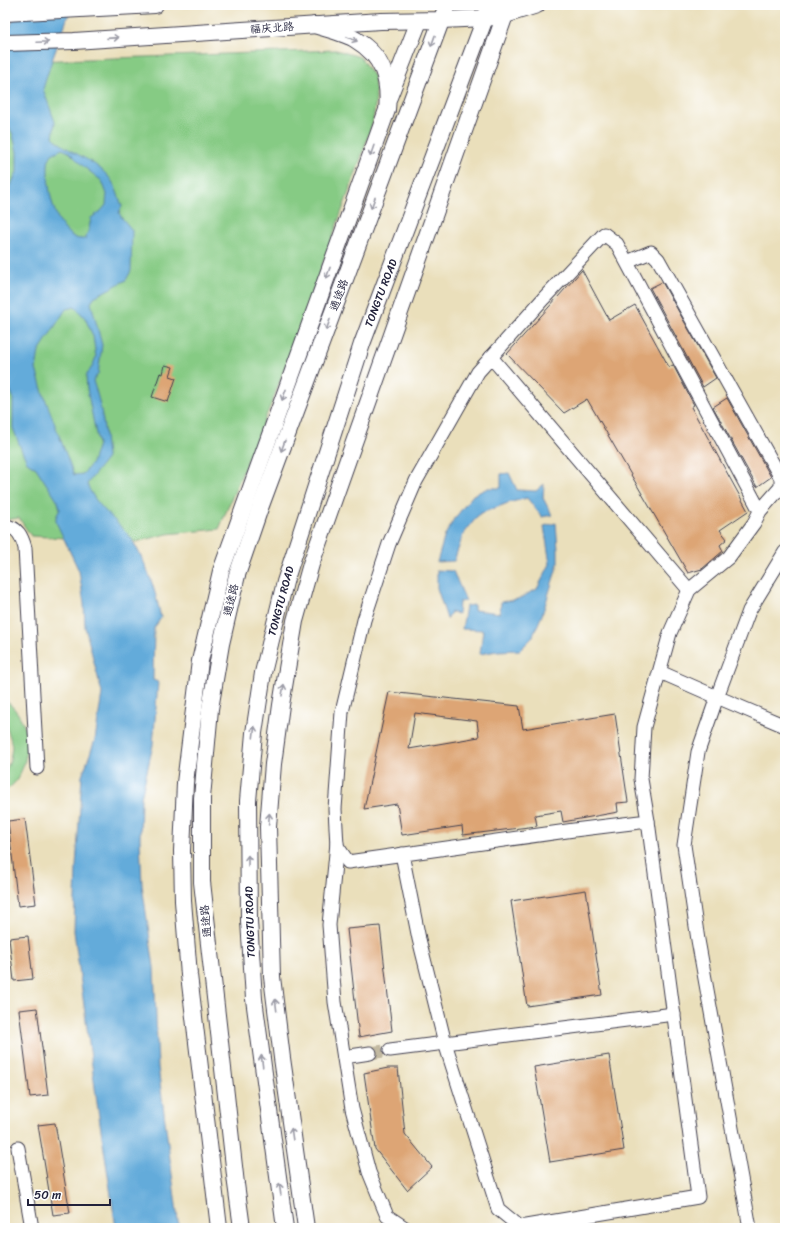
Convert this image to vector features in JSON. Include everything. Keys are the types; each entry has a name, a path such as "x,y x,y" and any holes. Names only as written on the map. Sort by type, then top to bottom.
{"main road":[{"path":"11,13 155,5"},
{"name":"通途路","path":"242,1228 202,882 202,798 210,709 216,673 237,575 260,508 447,5"},
{"name":"福庆北路","path":"8,44 381,21 441,20 488,11 505,15 537,5"},
{"name":"TONGTU ROAD","path":"286,1228 262,1066 254,999 249,921 248,801 254,733 263,673 285,582 362,344 488,11"},
{"path":"306,1228 272,978 268,827 273,764 281,705 295,621 311,564 505,15"},
{"path":"388,97 419,21"},
{"path":"219,1228 189,975 183,901 182,851 184,783 200,661 221,571 387,110 387,82 382,66 371,51 355,39 315,26"}],"street":[{"path":"648,821 348,862 337,846 335,809 342,712 364,620 389,544 416,481 478,372 543,299 604,234 617,244 760,511"},
{"path":"402,854 419,940 445,1043 498,1209 517,1228 698,1197 648,821 641,779 644,727 670,633 689,590 729,557 754,523 760,511 781,487 781,478 658,259 650,252 627,262"},
{"path":"491,357 689,590"},
{"path":"5,526 11,526 18,531 22,537 25,548 37,768"},
{"path":"750,1228 698,940 684,845 698,752 749,611 785,552"},
{"path":"660,672 785,726"},
{"path":"337,841 329,925 335,1002 352,1109 369,1172 387,1216 405,1228"},
{"path":"390,1050 674,1014"},
{"path":"344,1057 370,1053"},
{"path":"18,1148 32,1228"}],"green space":[{"path":"336,50 360,57 374,77 376,98 373,121 359,164 274,397 219,529 167,534 137,542 31,536 19,518 5,520 5,62"},
{"path":"5,700 14,708 20,717 27,738 27,749 25,760 16,781 5,791 5,772 10,761 12,747 5,724"}],"water":[{"path":"19,5 72,5 43,89 55,122 53,137 59,143 101,169 110,178 122,206 119,213 132,230 131,271 126,280 94,297 91,303 102,345 98,374 93,381 103,419 107,458 87,484 95,499 131,538 140,554 153,585 161,618 154,628 153,680 158,682 153,745 141,798 140,839 142,885 154,967 158,1067 179,1228 116,1228 98,1110 74,931 76,867 82,776 95,740 102,693 85,627 84,604 79,571 56,522 56,517 60,509 58,502 36,468 27,462 21,449 13,428 13,397 5,377 5,187 11,185 17,172 17,152 13,135 5,118 5,40","holes":["62,149 69,152 84,167 102,181 107,194 106,205 101,211 91,218 85,239 77,238 68,233 62,226 53,206 49,184 48,164 52,154","75,307 85,318 93,336 96,357 86,376 87,389 98,444 92,463 83,474 74,475 43,393 36,369 39,351 66,309"]},
{"path":"509,473 517,490 536,491 544,484 543,498 552,515 542,517 527,498 508,503 479,514 463,535 454,561 437,562 445,535 455,518 473,495 488,488 501,488 501,474"},
{"path":"556,523 558,564 542,615 532,638 520,650 497,651 480,654 483,630 462,629 466,606 474,605 474,610 500,613 501,602 518,599 537,589 550,564 544,526"},
{"path":"437,570 453,571 466,601 459,602 458,614 451,612 447,619 437,588"}],"building":[{"path":"582,270 609,320 635,305 669,367 673,365 694,405 691,407 748,511 720,530 727,539 720,545 723,551 702,569 688,573 587,399 564,413 507,354"},
{"path":"662,282 716,378 703,387 650,288"},
{"path":"165,365 173,367 170,376 176,378 168,402 152,397 160,373 163,374"},
{"path":"727,398 771,477 757,487 713,407"},
{"path":"389,692 519,706 523,729 615,714 628,802 617,803 618,812 563,822 561,811 535,815 537,826 463,835 462,826 402,835 397,804 364,809","holes":["415,713 477,721 479,737 409,749"]},
{"path":"25,819 36,904 18,906 8,821"},
{"path":"586,890 602,995 527,1006 511,901"},
{"path":"380,926 392,1031 359,1037 347,929"},
{"path":"28,936 33,979 14,981 9,938"},
{"path":"37,1008 48,1095 30,1097 19,1010"},
{"path":"609,1055 624,1150 550,1162 534,1067"},
{"path":"388,1068 398,1068 405,1134 432,1167 407,1190 375,1149 364,1073"},
{"path":"55,1123 70,1213 53,1215 38,1125"}],"tunnel":[{"path":"370,1053 390,1050"}]}
